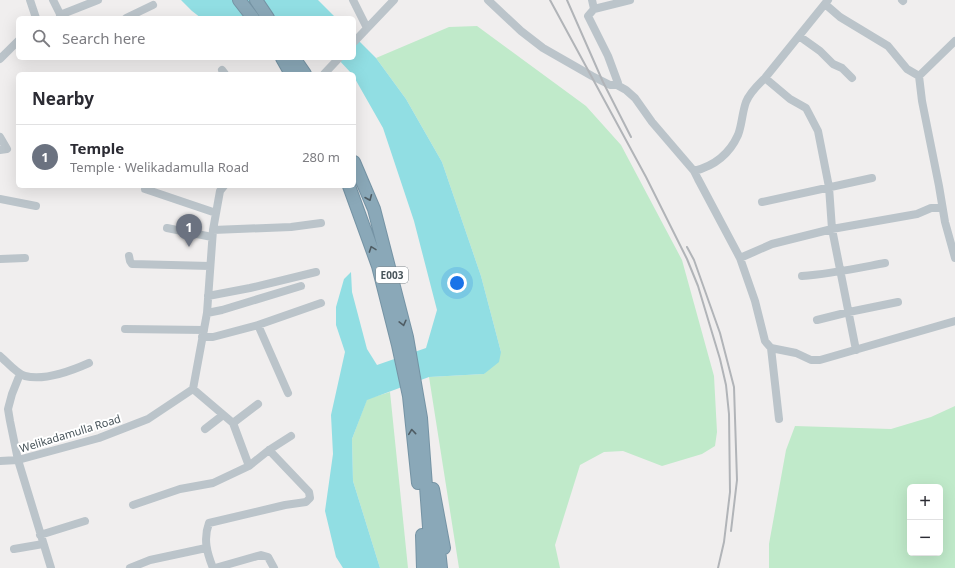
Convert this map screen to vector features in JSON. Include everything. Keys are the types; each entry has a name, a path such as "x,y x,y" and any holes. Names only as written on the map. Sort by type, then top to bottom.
{"highway":[{"path":"239,0 251,16"},
{"path":"256,0 267,16"},
{"path":"283,60 290,72"},
{"path":"295,60 304,72"},
{"name":"E003","path":"356,167 376,217 407,337 413,394 421,509 423,568"},
{"name":"E003","path":"350,188 378,266 398,345 421,418 432,568"},
{"path":"421,418 447,568"},
{"path":"426,448 436,568"},
{"path":"432,484 441,568"}],"street":[{"path":"30,0 35,16"},
{"path":"53,0 61,16"},
{"path":"63,16 98,0"},
{"path":"353,0 367,28"},
{"path":"357,39 394,0"},
{"path":"488,0 521,31 543,48 597,79 610,85 617,85 626,90 635,98 652,122 694,171 740,258 755,301 765,341 771,348 779,419"},
{"path":"592,0 594,10"},
{"path":"617,85 618,83 608,56 588,16 594,10 630,0"},
{"path":"694,171 706,168 719,160 728,150 738,135 746,102 754,88 765,78 827,2 840,17 888,46 907,69 919,76"},
{"path":"130,16 153,5"},
{"path":"799,36 820,52 832,64 842,68 852,78"},
{"path":"919,76 955,41"},
{"path":"0,59 16,44"},
{"path":"326,72 337,60"},
{"path":"919,76 922,101 942,208 955,258"},
{"path":"765,78 790,99 806,108 818,131 829,187 832,229 856,350"},
{"path":"0,137 7,149 0,150"},
{"path":"762,202 872,178"},
{"path":"222,188 220,191 212,234 207,313 193,389 233,423 249,466"},
{"path":"145,189 216,214"},
{"path":"0,199 36,206"},
{"path":"740,258 772,244 832,229 917,214 931,208 942,208"},
{"path":"168,228 212,234 321,223"},
{"path":"129,256 132,264 210,266"},
{"path":"0,259 25,258"},
{"path":"802,276 826,274 885,263"},
{"path":"208,296 250,288 316,272"},
{"path":"207,313 222,310 301,286"},
{"path":"817,320 898,302"},
{"path":"125,329 203,333 213,337 258,325 321,303"},
{"path":"771,348 796,353 811,360 820,360 955,321"},
{"path":"258,325 288,393"},
{"path":"0,356 24,376 46,377 74,370 89,363"},
{"path":"20,374 8,409 18,460 51,568"},
{"name":"Welikadamulla Road","path":"0,461 18,460 99,438 148,419 193,389"},
{"path":"233,423 258,404"},
{"path":"205,430 223,415"},
{"path":"133,505 180,489 213,483 249,466 269,450 291,436"},
{"path":"269,450 309,492 310,498 306,502 285,505 209,523 206,532 206,548 214,568 261,555 268,557 274,568"},
{"path":"40,535 85,521"},
{"path":"14,549 43,544"},
{"path":"130,568 150,560 206,548"}],"green space":[{"path":"477,26 586,106 621,145 682,260 714,376 717,432 715,446 702,454 662,466 623,451 604,452 580,465 555,545 560,568 459,568 429,377 484,374 501,352 481,276 442,162 406,99 376,58 449,27"},
{"path":"390,392 408,568 380,568 353,481 352,439 367,399"},
{"path":"955,406 955,568 769,568 769,544 786,450 795,426 891,429 931,417"}],"water":[{"path":"181,0 318,0 334,16 198,16"},
{"path":"356,38 376,58 406,99 442,162 481,276 501,352 499,362 484,374 429,377 367,400 352,439 353,481 380,568 343,568 336,557 325,511 333,454 331,415 345,352 336,325 336,307 344,279 351,272 352,292 367,349 377,365 426,348 437,310 414,221 383,128 356,81 356,72 350,72 339,60 356,60"}],"railway":[{"path":"550,0 646,177 687,259 698,286 720,359 726,385 729,414 730,492 724,542 718,568"},
{"path":"567,0 603,82 631,137"},
{"path":"687,247 694,260 720,333 734,387 737,480 731,531"}],"place":[{"name":"Temple","path":"189,247"}]}
